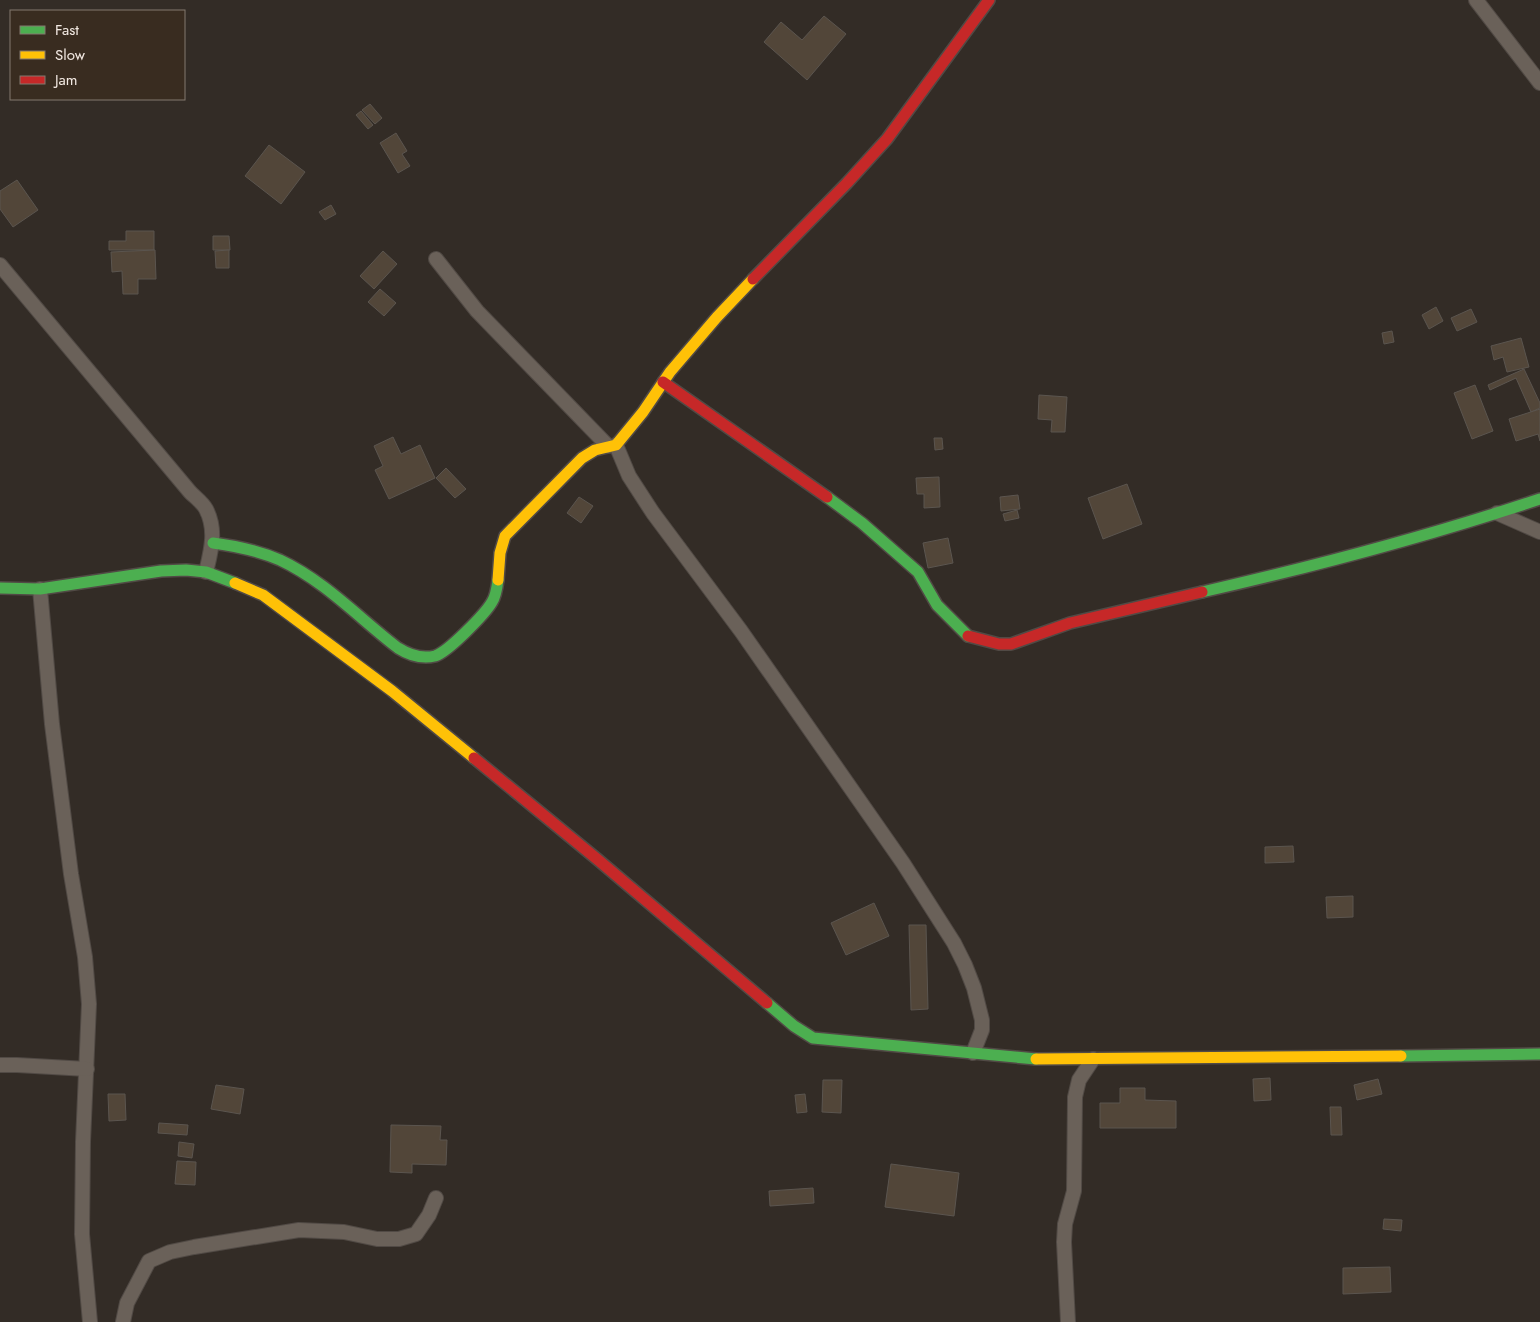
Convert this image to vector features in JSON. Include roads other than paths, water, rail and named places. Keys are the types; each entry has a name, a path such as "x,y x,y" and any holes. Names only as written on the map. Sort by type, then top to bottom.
{"street":[{"path":"213,543 263,552 288,563 316,581 404,653 425,657 438,654 449,646 492,604 498,588 500,546 505,536 582,458 612,445 717,317 887,139 989,0"},
{"path":"1476,0 1540,83"},
{"path":"436,259 477,311 612,445 653,513 741,632 903,863 954,943 974,988 982,1020 982,1030 973,1053"},
{"path":"0,265 190,492 206,508 212,523 213,543 206,572"},
{"path":"663,382 862,523 918,572 937,605 969,636 999,644 1011,644 1070,623 1277,575 1464,524 1540,499"},
{"path":"1497,513 1540,532"},
{"path":"0,588 40,589 161,571 186,570 206,572 223,577 263,595 392,691 805,1034 813,1038 1045,1060 1540,1054"},
{"path":"40,589 52,724 71,874 85,957 89,1004 83,1142 82,1234 90,1322"},
{"path":"1068,1322 1064,1242 1065,1224 1074,1192 1075,1097 1079,1080 1093,1059"},
{"path":"0,1065 17,1064 86,1069"},
{"path":"123,1322 127,1303 149,1261 163,1255 194,1247 299,1230 344,1232 377,1239 399,1240 416,1234 429,1215 436,1198"}]}
